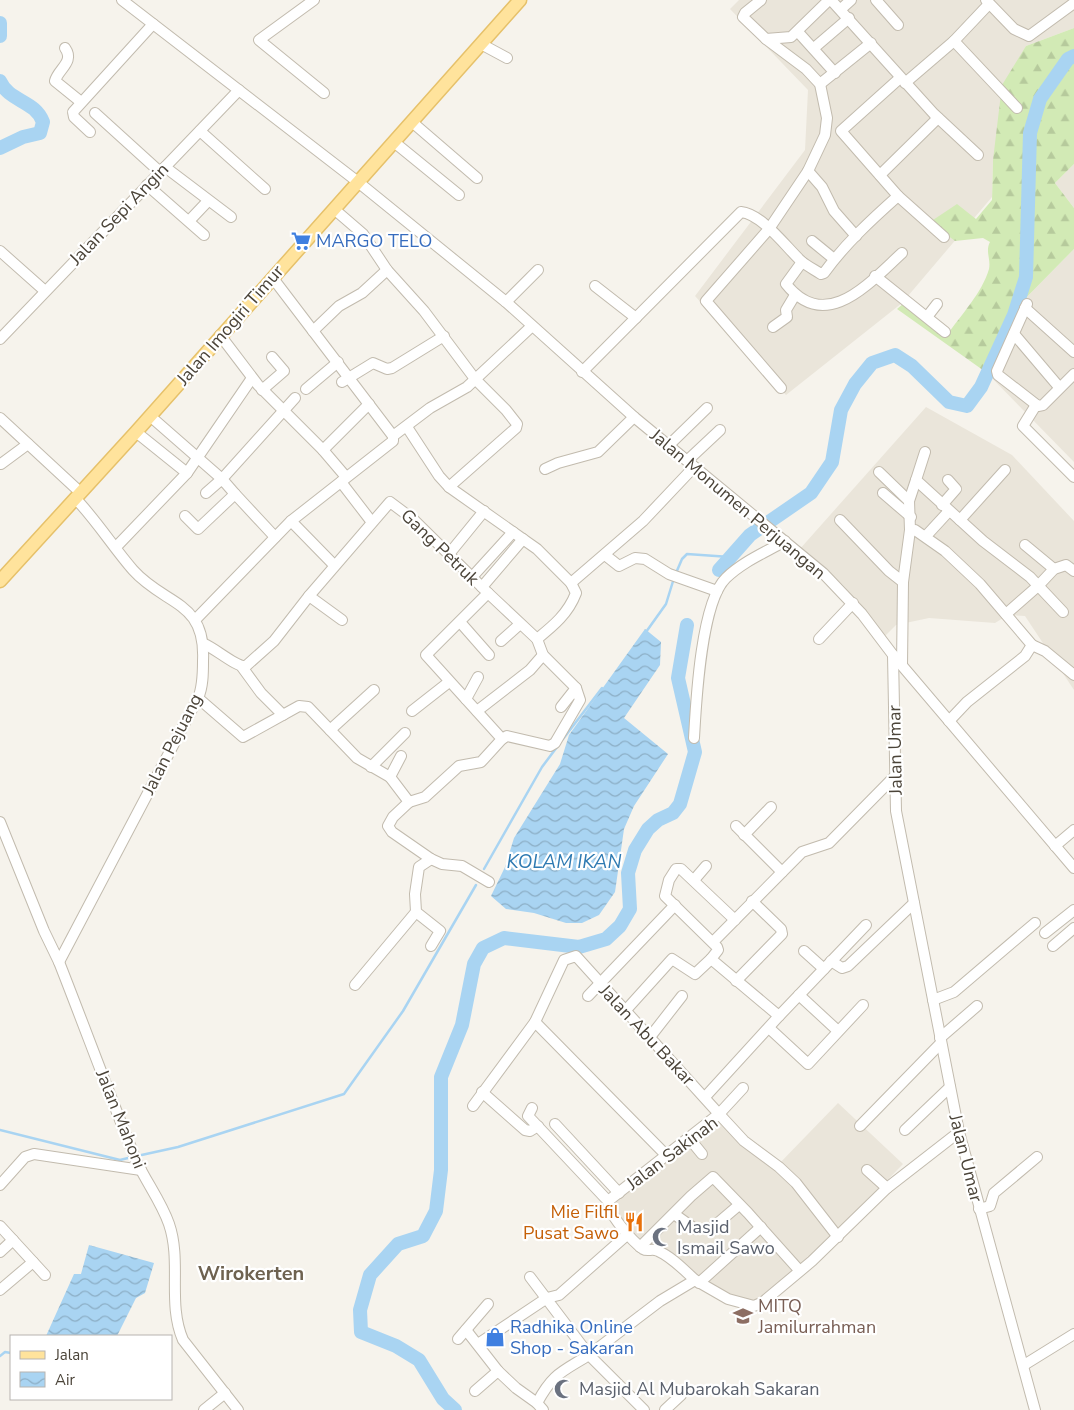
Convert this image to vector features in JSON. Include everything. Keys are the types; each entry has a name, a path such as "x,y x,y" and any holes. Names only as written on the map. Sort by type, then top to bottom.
{"main road":[{"name":"Jalan Imogiri Timur","path":"0,581 136,432 220,335 520,0"}],"street":[{"name":"Jalan Monumen Perjuangan","path":"122,0 358,182 506,302 634,417 823,573 853,603 893,655 1074,868"},
{"path":"314,0 259,40 324,93"},
{"path":"761,0 745,13 744,17 766,39 806,69 820,84 827,118 823,144 808,171 769,229 706,301 781,388"},
{"path":"766,39 788,38 798,32 830,0 841,9 902,80 938,118 978,155"},
{"path":"841,9 851,0"},
{"path":"876,0 898,24"},
{"path":"841,132 902,80 954,41 988,2 1014,29 1029,36 1074,3"},
{"path":"814,48 849,18"},
{"path":"90,132 73,114 80,102 153,24"},
{"path":"798,32 836,73"},
{"path":"954,41 1017,108"},
{"path":"820,84 836,73 870,43"},
{"path":"481,44 507,58"},
{"path":"65,48 69,54 68,61 55,81 80,102"},
{"name":"Jalan Sepi Angin","path":"0,339 239,90"},
{"path":"94,113 163,170 231,217"},
{"path":"827,118 898,196 944,238"},
{"path":"880,175 938,118"},
{"path":"412,122 477,178"},
{"path":"200,131 265,189"},
{"path":"394,142 459,195"},
{"path":"808,171 822,187 834,211 856,236"},
{"path":"147,185 204,235"},
{"path":"582,372 741,212 750,214 769,229 802,262 823,274 834,259 856,236 898,196"},
{"path":"189,221 208,201"},
{"path":"334,209 363,234 388,270 444,336 475,379 506,410 517,426 449,487"},
{"path":"812,241 834,259"},
{"path":"0,251 46,291"},
{"path":"802,262 786,283 795,295 821,306 830,306 858,293 902,253"},
{"path":"313,331 339,306 362,293 388,270"},
{"path":"506,302 538,270"},
{"path":"876,276 945,332"},
{"path":"0,418 78,496 140,577 172,598 196,619 292,521 392,443 393,436 369,404 346,380 338,362 272,277"},
{"path":"596,286 636,318"},
{"path":"773,328 787,317 786,310 795,295"},
{"path":"927,317 937,304"},
{"path":"1074,352 1026,306 997,373 1036,406 1043,405 1074,374"},
{"path":"393,436 430,408 467,387 532,326"},
{"path":"1014,334 1060,387"},
{"path":"220,335 262,390 323,450 372,521"},
{"path":"346,380 373,363 387,369 444,336"},
{"path":"262,390 284,371 272,356"},
{"path":"306,389 338,362"},
{"path":"116,547 187,473 252,378"},
{"path":"206,493 222,479 295,398"},
{"path":"323,450 369,404"},
{"path":"1036,406 1023,426 1074,477"},
{"path":"668,446 707,408"},
{"path":"150,416 222,479 275,537"},
{"path":"545,469 598,452 634,417"},
{"path":"407,427 439,476 449,487 537,549 572,583 576,594 572,604 566,613 537,639"},
{"path":"572,583 643,521 720,430"},
{"path":"136,432 187,473"},
{"path":"3,466 28,444"},
{"path":"902,665 903,582 911,517 909,501 925,452"},
{"path":"960,520 1005,470"},
{"path":"879,472 909,501"},
{"path":"916,480 945,508 1038,586 1063,612"},
{"path":"926,536 956,489 948,480"},
{"path":"883,493 911,517"},
{"path":"185,516 198,529 235,494"},
{"name":"Gang Petruk","path":"242,667 250,664 263,653 334,565 372,521 392,502 485,590 460,622 426,655 448,682 466,699 502,740"},
{"path":"449,554 484,511"},
{"path":"840,520 889,571 903,582"},
{"path":"292,521 334,565"},
{"path":"910,530 915,530 926,536 980,584 1032,645 1045,651 1074,675"},
{"path":"472,577 513,532"},
{"path":"489,882 462,866 442,864 431,859 388,826 393,818 410,802 425,797 459,766 481,762 507,736 544,746 555,743 580,700 576,688 544,655 537,639 485,590 523,540"},
{"path":"694,738 705,636 717,591 735,571 785,541"},
{"path":"1025,544 1054,569"},
{"path":"605,555 619,566 635,558 644,559 674,576 717,591"},
{"path":"1006,614 1054,569 1066,565 1074,570"},
{"path":"309,596 342,620"},
{"path":"819,639 853,603"},
{"name":"Jalan Pejuang","path":"59,962 198,698 202,678 204,644 196,619"},
{"path":"460,622 489,655"},
{"path":"500,641 520,624"},
{"path":"204,644 218,650 242,667 261,693 283,715"},
{"path":"949,721 967,702 1025,656 1032,645"},
{"path":"477,711 530,670 544,655"},
{"name":"Jalan Umar","path":"893,655 897,774 896,811 959,1132 982,1208 1035,1410"},
{"path":"466,699 478,677"},
{"path":"412,711 448,682"},
{"path":"561,707 576,688"},
{"path":"330,730 374,690"},
{"path":"198,698 243,737 304,705 357,758 390,777 410,802"},
{"path":"371,767 405,733"},
{"path":"390,777 401,756"},
{"path":"713,942 802,852 829,842 897,774"},
{"path":"744,835 771,807"},
{"name":"Jalan Mahoni","path":"0,822 44,931 59,962 139,1167 163,1209 170,1226 173,1241 178,1328 184,1340 238,1410"},
{"path":"736,826 782,872"},
{"path":"1055,846 1074,830"},
{"path":"356,985 416,912 417,874 419,867 431,859"},
{"path":"694,880 706,866"},
{"path":"626,1010 672,959 695,974 718,948 665,895 669,880 676,870 681,869 694,880 735,920"},
{"path":"736,982 782,934 781,929 752,901"},
{"path":"804,950 827,965 842,968 848,966 914,903"},
{"path":"588,996 675,905"},
{"path":"1045,933 1074,910"},
{"path":"416,912 440,931 431,946"},
{"path":"933,1000 954,992 1035,923"},
{"path":"705,1097 799,994 866,925"},
{"path":"1053,946 1074,928"},
{"name":"Jalan Abu Bakar","path":"535,1022 564,960 576,956 719,1114"},
{"path":"710,959 779,1016"},
{"path":"799,994 838,1031"},
{"path":"650,1037 682,996"},
{"path":"769,1028 808,1064 863,1004"},
{"path":"860,1126 941,1040 977,1006"},
{"path":"473,1106 535,1022 667,1156"},
{"path":"905,1130 950,1087"},
{"path":"719,1114 742,1088"},
{"path":"482,1092 526,1130 534,1130 538,1126"},
{"path":"532,1108 528,1116 608,1201 608,1207 640,1247 646,1251 659,1251 697,1281 728,1299 754,1306 763,1302 838,1236 887,1188 959,1132"},
{"name":"Jalan Sakinah","path":"608,1201 719,1114 744,1141 779,1167 796,1183 838,1236"},
{"path":"555,1124 620,1193"},
{"path":"689,1138 702,1154"},
{"path":"0,1185 25,1156 34,1154 139,1167"},
{"path":"982,1208 994,1193 1037,1157"},
{"path":"867,1170 887,1188"},
{"path":"640,1247 712,1177 761,1227 799,1270"},
{"path":"712,1228 739,1205"},
{"path":"674,1214 695,1229"},
{"path":"0,1226 45,1275"},
{"path":"466,1330 498,1371 516,1388 540,1406 550,1380 556,1374 590,1355 660,1301 697,1281 761,1227"},
{"path":"478,1344 547,1298 559,1295 628,1234"},
{"path":"0,1252 13,1240"},
{"path":"0,1290 33,1262"},
{"path":"530,1277 590,1355 644,1410"},
{"path":"458,1339 488,1304"},
{"path":"1024,1365 1074,1334"},
{"path":"475,1391 498,1371"},
{"path":"204,1410 225,1393"},
{"path":"665,1410 681,1395"}],"shaded area":[{"path":"739,0 1074,0 1074,28 1026,46 993,160 992,197 902,303 786,395 695,296 805,150 808,90 730,9"},
{"path":"1074,164 1074,208 1055,183"},
{"path":"1074,249 1074,462 986,372 1013,311"},
{"path":"926,407 1012,455 1074,521 1074,690 1025,616 1008,615 995,623 929,618 896,625 885,636 843,585 799,550"},
{"path":"838,1103 903,1164 825,1244 755,1308 689,1281 603,1212 603,1205 668,1157 715,1110 777,1166"}],"green space":[{"path":"1074,28 1074,164 1055,183 1074,208 1074,249 1013,311 987,373 897,309 904,303 947,335 976,295 989,269 988,249 990,242 983,238 955,241 930,222 957,204 976,219 992,200 993,160 1002,85 1026,46"}],"water":[{"name":"KOLAM IKAN","path":"645,629 661,642 660,665 624,718 668,754 634,806 624,829 615,892 599,915 582,923 566,923 534,913 506,909 491,896 505,867 514,838 560,764 569,735"},
{"path":"89,1245 154,1263 145,1293 136,1298 118,1335 46,1335 74,1274 81,1274"}],"waterway":[{"path":"0,23 0,36"},
{"path":"719,570 750,535 811,493 832,462 841,410 855,384 872,363 895,355 912,366 949,402 967,406 981,387 1014,315 1026,277 1030,133 1040,99 1068,59 1074,56"},
{"path":"0,81 9,93 34,109 43,122 40,133 23,137 0,148"},
{"path":"676,573 682,559 687,554 730,557"},
{"path":"646,632 666,604 674,578"},
{"path":"455,1410 443,1399 419,1360 396,1346 361,1332 360,1310 370,1275 398,1244 423,1236 436,1211 441,1170 441,1077 462,1025 474,964 483,948 504,938 579,947 606,939 620,926 630,909 628,873 635,850 648,829 658,820 673,813 680,804 695,752 678,678 687,625"},
{"path":"563,739 602,688"},
{"path":"484,869 542,767 557,747"},
{"path":"137,1156 178,1147 344,1094 403,1011 476,885"},
{"path":"0,1130 120,1160 132,1157"},
{"path":"0,1356 5,1352 10,1353"}],"place":[{"name":"MARGO TELO","path":"301,241"},
{"name":"Mie Filfil Pusat Sawo","path":"634,1222"},
{"name":"Masjid Ismail Sawo","path":"662,1237"},
{"name":"MITQ Jamilurrahman","path":"743,1316"},
{"name":"Radhika Online Shop - Sakaran","path":"495,1337"},
{"name":"Masjid Al Mubarokah Sakaran","path":"564,1389"}],"district":[{"name":"Wirokerten","path":"251,1273"}]}
